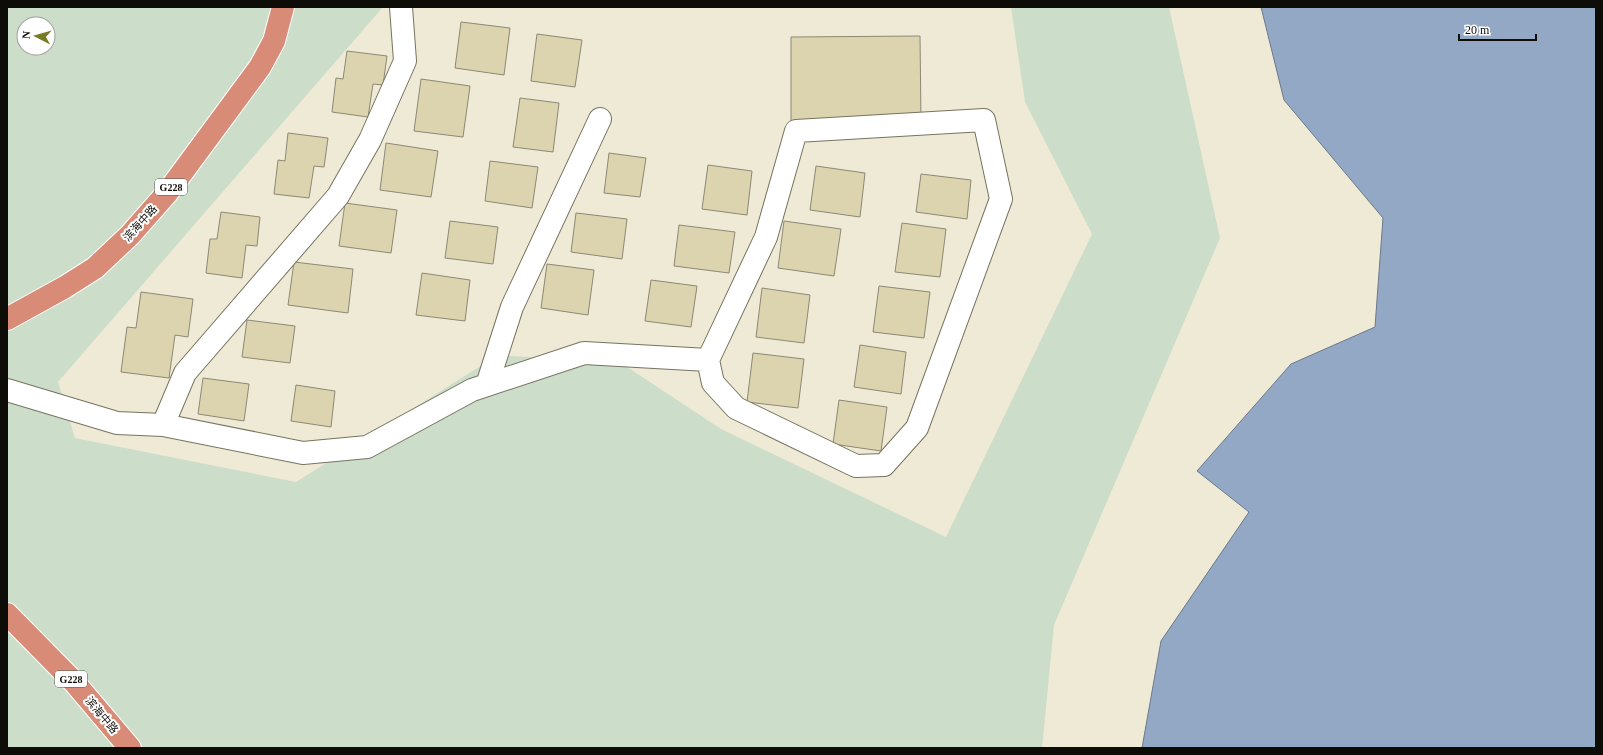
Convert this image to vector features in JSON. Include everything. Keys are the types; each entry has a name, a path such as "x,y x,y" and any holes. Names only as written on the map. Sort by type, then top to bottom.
{"highway":[{"name":"滨海中路","path":"7,319 65,287 95,268 130,235 167,193 260,67 274,41 283,7"},
{"name":"滨海中路","path":"7,614 74,682 130,748"}],"street":[{"path":"162,425 185,373 338,196 370,140 405,61 401,7"},
{"path":"487,385 512,307 600,119"},
{"path":"984,120 1001,199 917,428 884,465 856,466 736,408 713,383 708,360 766,237 796,131 984,120"},
{"path":"7,390 116,423 162,425 303,453 368,447 472,390 584,353 708,360"}],"green space":[{"path":"7,7 383,7 58,382 75,438 296,482 498,355 621,363 721,429 946,537 1092,234 1025,102 1011,7 1169,7 1220,238 1054,625 1042,748 7,748"}],"water":[{"path":"1261,7 1596,7 1596,748 1142,748 1161,641 1249,512 1197,471 1291,364 1375,327 1383,218 1284,100"}],"building":[{"path":"461,22 510,28 504,75 455,68"},
{"path":"537,34 582,40 575,87 531,81"},
{"path":"920,36 921,121 791,121 791,37"},
{"path":"347,51 387,56 383,85 373,84 368,117 332,112 336,78 343,79"},
{"path":"421,79 470,86 463,137 414,131"},
{"path":"520,98 559,103 553,152 513,147"},
{"path":"288,133 328,138 324,167 314,166 309,198 274,194 278,160 285,161"},
{"path":"386,143 438,151 431,197 380,190"},
{"path":"609,153 646,158 640,197 604,193"},
{"path":"490,161 538,167 532,208 485,201"},
{"path":"708,165 752,171 747,215 702,209"},
{"path":"816,166 865,173 860,217 810,210"},
{"path":"921,174 971,180 967,219 916,212"},
{"path":"345,203 397,210 391,253 339,246"},
{"path":"221,212 260,217 257,246 246,245 242,278 206,273 210,239 217,239"},
{"path":"576,213 627,219 622,259 571,252"},
{"path":"450,221 498,227 493,264 445,258"},
{"path":"784,221 841,229 834,276 778,268"},
{"path":"902,223 946,229 940,277 895,272"},
{"path":"679,225 735,232 729,273 674,266"},
{"path":"294,262 353,269 348,313 288,305"},
{"path":"547,264 594,270 588,315 541,308"},
{"path":"422,273 470,280 465,321 416,315"},
{"path":"651,280 697,286 691,327 645,321"},
{"path":"879,286 930,292 924,338 873,332"},
{"path":"762,288 810,295 804,343 756,337"},
{"path":"141,292 193,299 188,337 175,335 169,378 121,372 127,327 136,328"},
{"path":"247,320 295,326 290,363 242,357"},
{"path":"860,345 906,352 901,394 854,387"},
{"path":"753,353 804,359 798,408 747,402"},
{"path":"203,378 249,384 244,421 198,414"},
{"path":"296,385 335,391 331,427 291,421"},
{"path":"839,400 887,407 881,451 833,444"}]}
